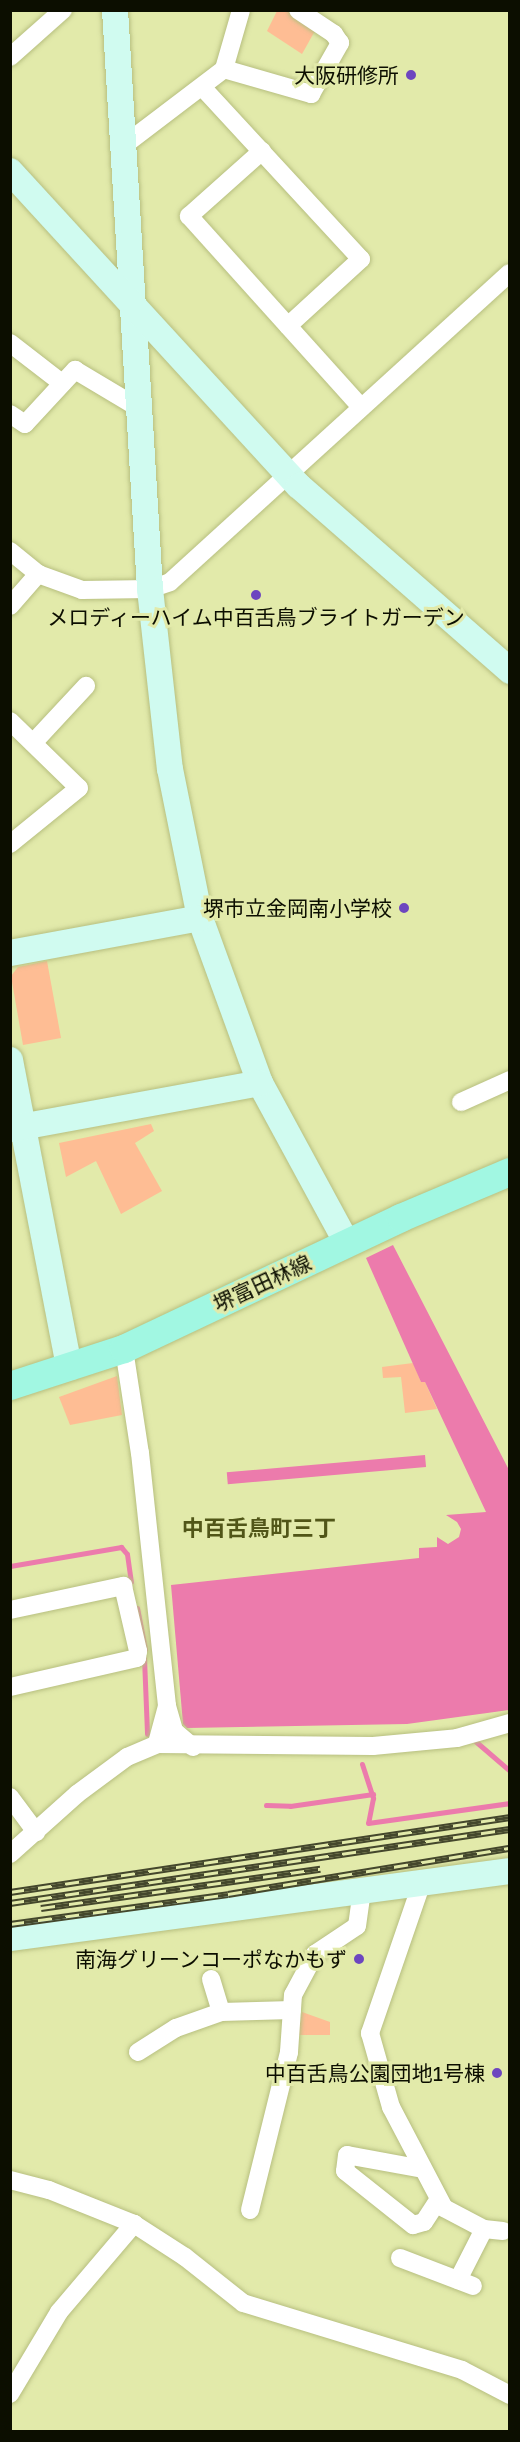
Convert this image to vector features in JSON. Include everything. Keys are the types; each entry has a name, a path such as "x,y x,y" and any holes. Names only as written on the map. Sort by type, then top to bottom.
{"main road":[{"name":"堺富田林線","path":"10,1386 124,1348 347,1243 510,1172"}],"street":[{"path":"10,57 63,10"},
{"path":"115,10 142,410 150,589 170,769 200,918 260,1083 347,1243"},
{"path":"123,146 203,88 224,69 241,10"},
{"path":"224,69 311,94 340,43 334,34 298,10"},
{"path":"203,88 361,259 288,326"},
{"path":"262,151 189,216 361,407"},
{"path":"10,171 287,475 360,543 510,671"},
{"path":"10,551 38,574 82,590 150,589 171,582 510,273"},
{"path":"10,344 62,383"},
{"path":"21,425 75,370 142,410"},
{"path":"10,606 38,574"},
{"path":"33,743 86,686"},
{"path":"10,721 79,788 10,844"},
{"path":"10,953 200,918"},
{"path":"10,1060 16,1128 69,1367"},
{"path":"461,1102 510,1080"},
{"path":"16,1128 260,1083"},
{"path":"124,1348 140,1453 167,1706 174,1731 193,1747"},
{"path":"10,1610 123,1586 138,1651 137,1658 10,1687"},
{"path":"157,1744 167,1706"},
{"path":"10,1854 114,1766 157,1744 193,1747 373,1746 457,1738 510,1723"},
{"path":"10,1797 36,1832"},
{"path":"10,1938 421,1885 510,1871"},
{"path":"421,1885 370,2033 391,2107 444,2208 484,2229 503,2231"},
{"path":"250,2210 272,2134 289,2052 293,1995 315,1954 357,1926 362,1892"},
{"path":"211,1979 221,2012"},
{"path":"138,2052 176,2028 221,2012 292,2010"},
{"path":"423,2169 347,2156 345,2171 413,2224 423,2222 439,2199"},
{"path":"10,2180 49,2190 134,2224 185,2257 243,2303 462,2370 510,2396"},
{"path":"10,2394 58,2312 134,2224"},
{"path":"400,2258 465,2283 484,2229"}],"shaded area":[{"path":"277,11 287,11 316,29 302,54 267,31"},
{"path":"47,961 61,1038 23,1045 11,976 18,967"},
{"path":"151,1124 154,1131 135,1143 162,1191 121,1214 96,1161 66,1177 59,1143"},
{"path":"393,1245 509,1470 509,1710 407,1724 187,1728 183,1724 171,1585 419,1558 419,1548 437,1547 437,1537 448,1544 459,1537 461,1529 457,1522 446,1515 486,1512 425,1382 421,1382 366,1258"},
{"path":"413,1363 421,1382 425,1382 437,1409 405,1413 401,1377 383,1378 382,1367"},
{"path":"117,1376 122,1415 70,1425 59,1397"},
{"path":"425,1455 426,1467 228,1484 227,1472"},
{"path":"302,2012 330,2022 330,2035 298,2035"}],"waterway":[{"path":"10,1566 121,1547 127,1554 131,1582"},
{"path":"137,1608 145,1649"},
{"path":"144,1658 147,1734"},
{"path":"474,1740 510,1771"},
{"path":"362,1764 373,1798 368,1823 510,1803"},
{"path":"266,1805 290,1806 373,1794"}],"railway":[{"path":"10,1892 510,1817"},
{"path":"10,1903 510,1829"},
{"path":"10,1924 228,1894 510,1848"},
{"path":"41,1908 320,1869"}],"place":[{"name":"大阪研修所","path":"411,75"},
{"name":"メロディーハイム中百舌鳥ブライトガーデン","path":"256,595"},
{"name":"堺市立金岡南小学校","path":"404,908"},
{"name":"南海グリーンコーポなかもず","path":"359,1959"},
{"name":"中百舌鳥公園団地1号棟","path":"497,2073"}],"district":[{"name":"中百舌鳥町三丁","path":"259,1528"}]}
